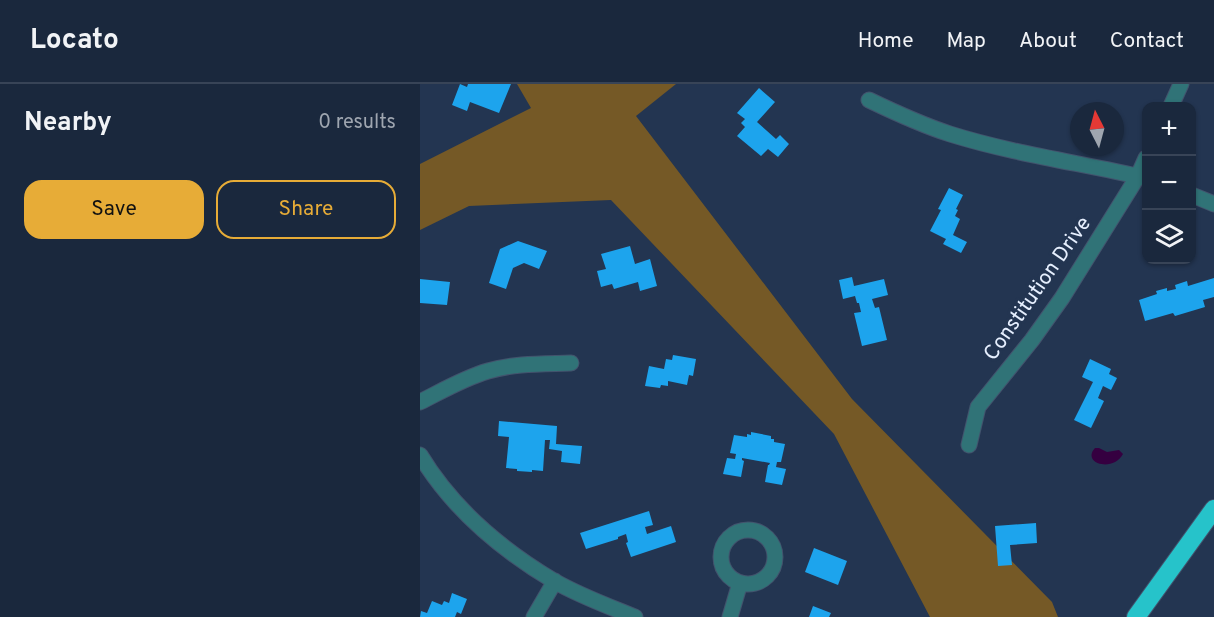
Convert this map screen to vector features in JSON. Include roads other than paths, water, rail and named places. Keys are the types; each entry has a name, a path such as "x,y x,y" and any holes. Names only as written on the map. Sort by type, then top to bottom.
{"highway":[{"path":"1137,617 1214,509"}],"street":[{"path":"1173,102 1181,84"},
{"path":"869,100 904,117 995,147 1142,177"},
{"name":"Constitution Drive","path":"969,445 978,407 1032,340 1062,298 1142,177"},
{"path":"1196,197 1214,204"},
{"path":"420,402 487,371 510,366 571,363"},
{"path":"420,455 443,488 471,518 523,561 582,595 635,617"},
{"path":"534,617 555,581"},
{"path":"730,617 740,583"}]}
